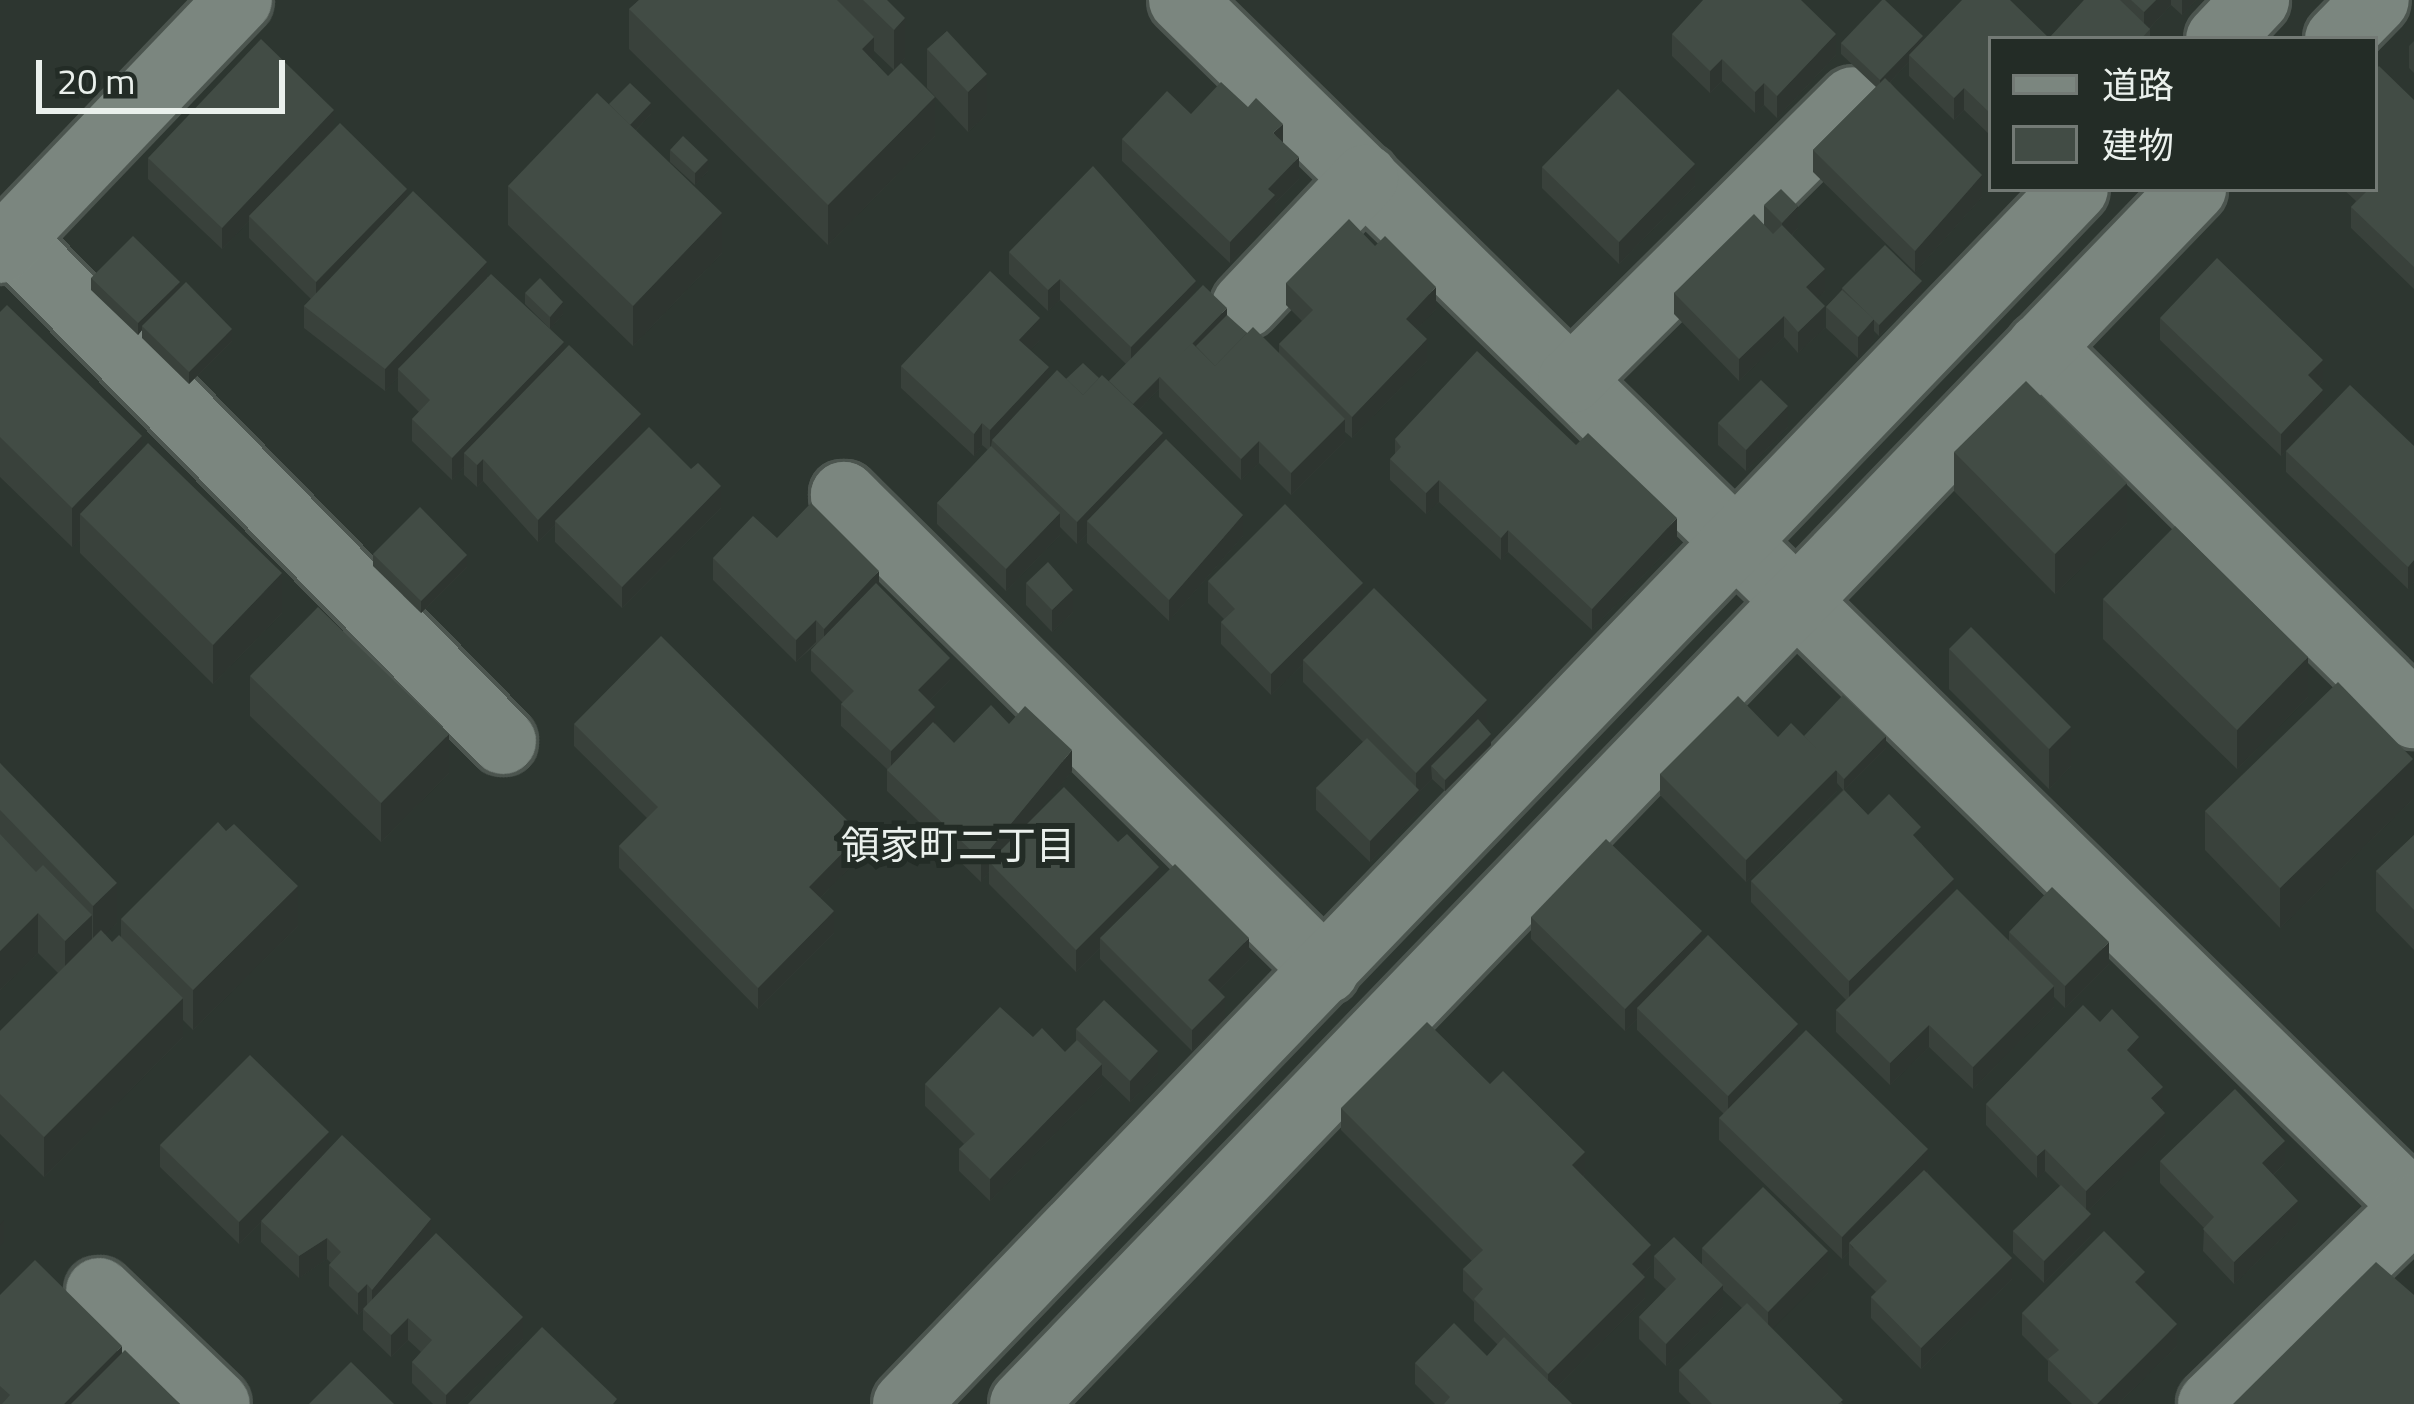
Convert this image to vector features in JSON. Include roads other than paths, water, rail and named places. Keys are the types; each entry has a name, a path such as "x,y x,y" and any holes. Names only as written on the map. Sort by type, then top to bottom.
{"street":[{"path":"239,0 5,245 503,741"},
{"path":"1182,0 2414,1206 2212,1404"},
{"path":"2222,36 2256,0"},
{"path":"2341,36 2376,0"},
{"path":"1571,380 1852,100"},
{"path":"1245,305 1365,178"},
{"path":"906,1404 2072,192"},
{"path":"1023,1404 2190,192"},
{"path":"2040,347 2414,715"},
{"path":"853,504 844,495 1325,970"},
{"path":"99,1291 217,1404"}],"district":[{"name":"領家町二丁目","path":"958,845"}]}
